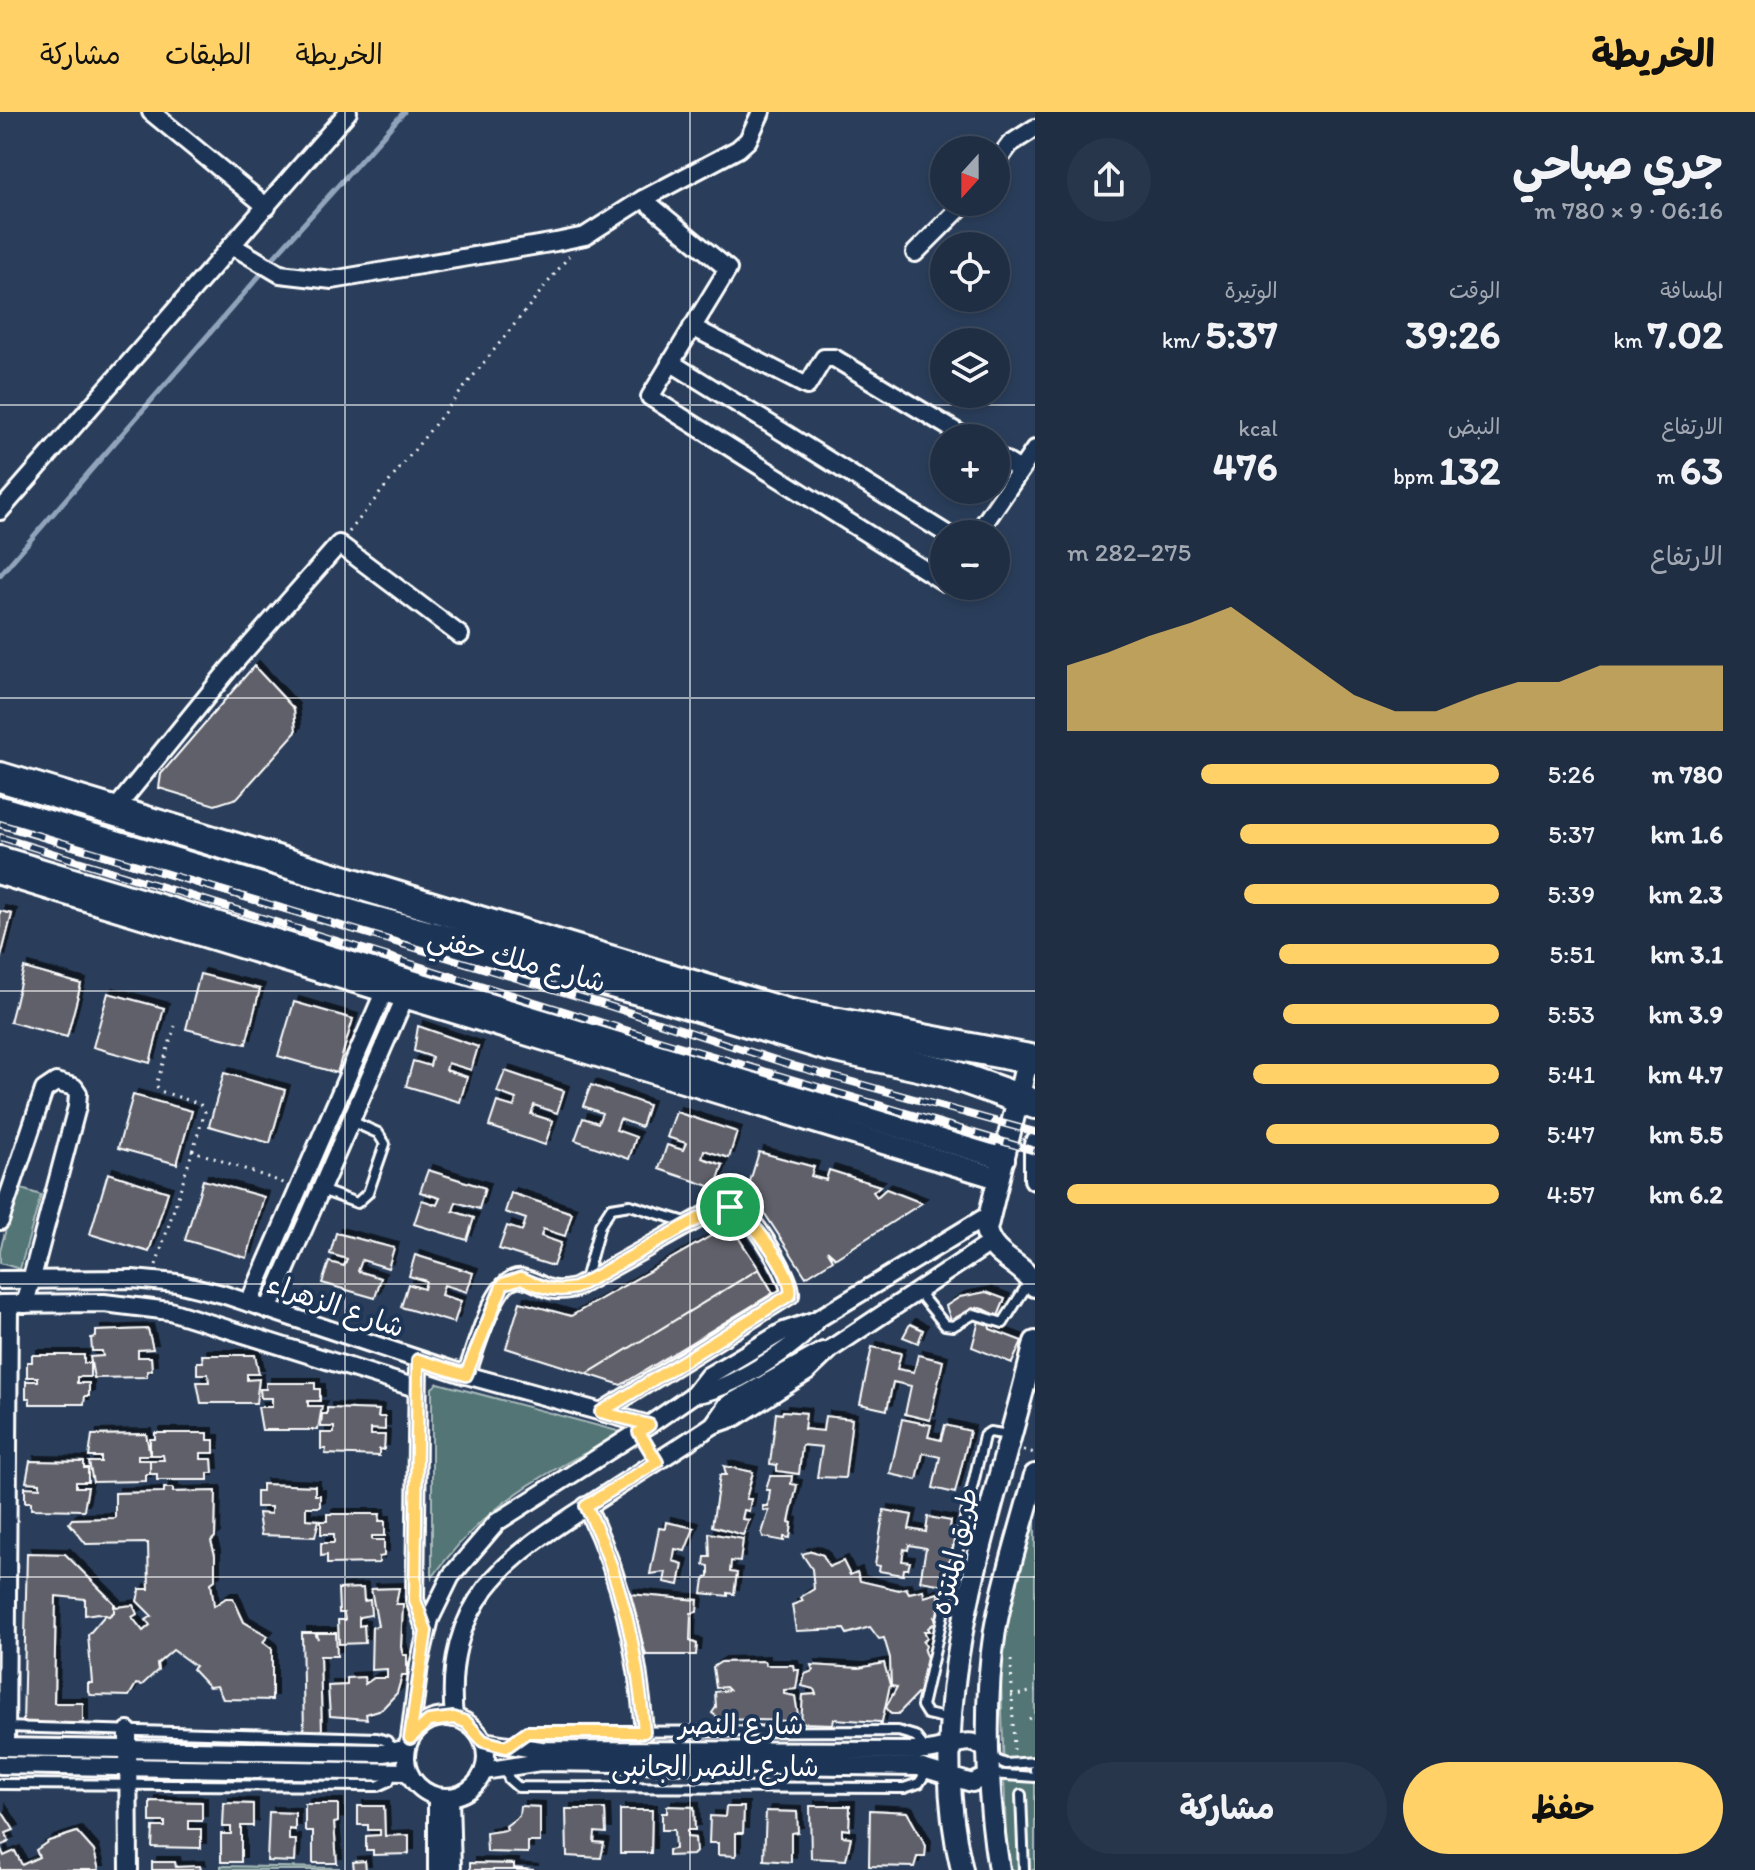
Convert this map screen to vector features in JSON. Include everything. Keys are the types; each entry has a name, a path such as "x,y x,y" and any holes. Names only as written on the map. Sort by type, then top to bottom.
{"highway":[{"name":"شارع ملك حفني","path":"0,777 664,986 827,1046 945,1072 1026,1100"},
{"name":"شارع ملك حفني","path":"0,811 359,917 841,1025 1031,1059"}],"street":[{"path":"151,112 267,207"},
{"path":"0,511 348,112"},
{"path":"233,246 280,274 332,280 585,236 643,199 738,149 748,140 761,112"},
{"path":"1029,112 1035,121"},
{"path":"1010,144 1035,128"},
{"path":"643,199 728,269 650,394 652,398 930,573"},
{"path":"915,253 952,216"},
{"path":"692,327 807,386 824,358 834,358 944,424"},
{"path":"670,362 930,523"},
{"path":"986,520 1035,449"},
{"path":"1010,464 1020,470"},
{"path":"113,812 229,669 339,544 460,635"},
{"path":"0,857 1001,1168"},
{"path":"0,874 405,997 1001,1168"},
{"path":"249,1303 385,990"},
{"path":"268,1310 405,997"},
{"path":"1030,1274 999,1254 990,1243 987,1216 1026,1100 1031,1059"},
{"path":"0,1221 44,1090 56,1082 74,1087 78,1093 77,1107 32,1279 11,1304 3,1747 403,1746 429,1721 454,1718 466,1722 483,1741 484,1771 477,1784 465,1793 444,1797 419,1788 400,1771 0,1765"},
{"path":"1035,1144 1035,1179"},
{"path":"466,1375 503,1284 521,1278 544,1289 560,1292 583,1284 716,1209 730,1207 743,1212 789,1280 790,1295 601,1412"},
{"path":"400,1771 426,1631 451,1576 497,1522 694,1394 716,1389 799,1341 816,1320 987,1216"},
{"path":"454,1718 453,1661 464,1620 485,1586 523,1548 713,1425 727,1405 809,1356 832,1348 990,1243"},
{"name":"شارع الزهراء","path":"0,1280 177,1283 249,1303 466,1375 649,1425"},
{"name":"شارع الزهراء","path":"11,1304 104,1303 170,1311 416,1388"},
{"name":"طريق المنتزه","path":"962,1870 949,1776 949,1719 969,1603 1035,1342"},
{"path":"418,1360 415,1600 426,1631"},
{"path":"694,1394 713,1425"},
{"name":"طريق المنتزه","path":"999,1870 991,1766 991,1665 996,1628 1035,1475"},
{"path":"586,1506 609,1552 624,1598 636,1656 644,1732"},
{"path":"128,1731 129,1870"},
{"name":"شارع النصر","path":"483,1741 506,1747 541,1750 928,1759 949,1776 972,1783 991,1766 987,1751 973,1742 949,1747 928,1759 540,1762 504,1765 484,1771"},
{"path":"437,1870 444,1797"},
{"path":"444,1797 452,1870"}],"lane":[{"path":"321,1190 357,1203 368,1193 385,1144 378,1133 351,1121"},
{"path":"583,1284 600,1225 611,1208 630,1205 691,1223"},
{"path":"918,1292 945,1325 953,1326 974,1314 1003,1323 1030,1274"},
{"path":"949,1719 927,1714 922,1706 984,1436 990,1432 1010,1436"},
{"path":"3,1727 377,1738 403,1746"},
{"name":"شارع النصر الجانبى","path":"504,1765 509,1779 518,1787 904,1788 919,1783 928,1759 915,1736 898,1731 527,1732 506,1747"},
{"path":"991,1766 1035,1762"},
{"path":"991,1766 1035,1777"},
{"path":"0,1784 378,1786 400,1771"},
{"path":"1021,1795 1024,1870"}],"path":[{"path":"339,544 585,236"},
{"path":"151,1281 204,1107 160,1091 156,1085 175,1026"},
{"path":"191,1150 299,1188"},
{"path":"1011,1660 1014,1763"},
{"path":"1011,1696 1035,1691"},
{"path":"1029,1719 1035,1715"}],"green space":[{"path":"18,1188 41,1195 20,1269 0,1263 0,1250"},
{"path":"438,1383 625,1433 518,1492 473,1529 432,1578 432,1388"},
{"path":"1035,1504 1035,1870 1007,1870 1000,1648"},
{"path":"221,1866 339,1868 339,1870 221,1870"}],"building":[{"path":"254,666 294,709 296,732 237,798 215,805 159,788 161,774"},
{"path":"0,911 12,914 0,961"},
{"path":"24,968 81,984 67,1037 10,1022"},
{"path":"200,974 260,989 246,1044 186,1029"},
{"path":"108,993 164,1008 150,1063 93,1047"},
{"path":"294,1002 353,1019 337,1073 278,1056"},
{"path":"418,1026 478,1047 471,1070 448,1063 446,1070 467,1077 460,1102 406,1086 413,1061 430,1066 432,1057 414,1051"},
{"path":"505,1071 564,1091 557,1113 534,1105 531,1114 553,1121 545,1145 489,1126 497,1102 514,1107 516,1099 497,1092"},
{"path":"224,1073 285,1090 270,1143 209,1126"},
{"path":"591,1085 648,1105 641,1127 620,1119 616,1130 636,1137 629,1159 575,1140 583,1118 598,1123 602,1113 583,1106"},
{"path":"133,1095 192,1111 177,1164 118,1148"},
{"path":"676,1112 737,1132 729,1158 704,1150 702,1158 723,1165 715,1188 659,1169 667,1145 683,1150 686,1143 667,1137"},
{"path":"759,1152 814,1167 811,1176 826,1180 829,1170 880,1186 873,1192 877,1197 886,1189 922,1203 836,1258 827,1250 833,1260 806,1277 748,1188"},
{"path":"428,1170 485,1188 479,1209 456,1202 453,1211 474,1218 467,1240 414,1224 422,1200 437,1205 440,1198 420,1192"},
{"path":"108,1173 168,1192 149,1252 90,1234"},
{"path":"203,1180 264,1197 247,1258 185,1240"},
{"path":"511,1193 572,1213 565,1236 543,1229 541,1236 561,1243 553,1266 499,1249 507,1226 522,1231 526,1219 505,1212"},
{"path":"730,1225 759,1269 587,1374 506,1348 520,1302 571,1316"},
{"path":"336,1233 394,1248 388,1268 362,1260 358,1271 381,1278 375,1298 322,1283 329,1262 344,1266 347,1259 330,1254"},
{"path":"415,1255 473,1273 467,1292 444,1285 441,1295 461,1301 454,1323 401,1307 408,1284 424,1289 426,1281 409,1276"},
{"path":"759,1269 773,1293 621,1385 587,1374"},
{"path":"986,1292 1005,1299 998,1316 980,1307 970,1310 952,1324 946,1306 960,1297"},
{"path":"979,1321 989,1325 990,1329 1022,1341 1012,1363 972,1347"},
{"path":"910,1324 923,1330 918,1343 903,1337"},
{"path":"148,1329 153,1349 138,1350 138,1357 151,1357 152,1370 147,1371 147,1377 94,1378 90,1357 103,1356 102,1351 92,1351 91,1338 96,1337 96,1331"},
{"path":"872,1347 901,1353 897,1369 914,1372 918,1355 943,1361 930,1420 905,1414 911,1386 893,1382 887,1410 860,1404"},
{"path":"32,1355 84,1355 84,1363 90,1363 90,1377 77,1377 77,1383 89,1383 89,1396 85,1396 84,1404 30,1404 30,1398 26,1398 26,1381 38,1381 38,1377 27,1377 27,1362 32,1362"},
{"path":"202,1355 255,1355 259,1374 247,1374 247,1380 259,1379 256,1403 201,1403 197,1382 209,1382 208,1374 197,1374 197,1362 203,1362"},
{"path":"266,1383 315,1383 315,1389 320,1389 320,1401 308,1401 308,1406 322,1406 318,1430 262,1430 258,1407 272,1407 272,1398 261,1398 260,1389 266,1389"},
{"path":"327,1408 379,1410 378,1417 385,1417 385,1430 371,1429 371,1435 385,1435 384,1450 379,1449 379,1456 325,1454 326,1449 321,1449 321,1433 334,1433 334,1427 321,1427 322,1414 327,1414"},
{"path":"783,1411 806,1413 804,1429 823,1431 825,1416 852,1419 845,1478 817,1477 822,1447 802,1445 799,1474 777,1471 777,1465 770,1464 776,1413 782,1414"},
{"path":"902,1419 931,1425 928,1437 941,1440 945,1425 970,1431 955,1493 933,1488 940,1457 923,1453 917,1480 890,1474"},
{"path":"155,1433 208,1433 208,1440 214,1440 214,1453 201,1453 201,1459 212,1459 213,1473 208,1473 208,1480 157,1480 157,1474 150,1474 150,1460 164,1460 163,1455 150,1455 150,1439 155,1439"},
{"path":"146,1434 150,1455 138,1455 138,1460 150,1460 150,1474 146,1474 146,1481 93,1482 89,1462 101,1462 101,1457 89,1457 92,1435"},
{"path":"30,1461 84,1462 84,1468 88,1468 88,1482 76,1482 76,1487 88,1487 84,1510 31,1509 31,1502 25,1502 25,1487 40,1488 40,1483 26,1482"},
{"path":"724,1466 753,1472 746,1499 751,1499 749,1511 744,1510 742,1519 749,1520 743,1535 712,1526 720,1475 726,1475"},
{"path":"770,1476 792,1476 791,1484 797,1485 789,1522 792,1523 790,1538 784,1537 784,1541 763,1537 762,1533 769,1511 763,1510 763,1506 768,1506 770,1490 766,1490"},
{"path":"262,1484 315,1486 315,1495 320,1495 320,1507 306,1507 306,1519 319,1520 315,1537 261,1535 258,1513 271,1514 271,1507 256,1507 256,1491 262,1491"},
{"path":"164,1488 173,1488 173,1492 216,1491 215,1537 211,1541 215,1555 215,1580 211,1583 214,1606 226,1598 233,1598 244,1622 268,1636 263,1642 272,1649 272,1700 223,1699 217,1686 209,1687 192,1669 195,1666 173,1650 157,1664 158,1670 142,1685 136,1684 129,1696 91,1695 88,1691 88,1683 92,1683 88,1635 107,1613 109,1616 114,1612 114,1603 116,1607 133,1605 137,1614 132,1617 143,1631 150,1625 146,1620 152,1616 137,1601 140,1589 149,1589 148,1543 86,1544 69,1523 72,1519 115,1518 115,1493 164,1492"},
{"path":"884,1510 912,1515 909,1529 926,1532 928,1517 951,1521 950,1528 957,1530 949,1582 944,1585 920,1581 926,1548 909,1545 908,1550 904,1549 902,1561 910,1562 903,1575 879,1571 880,1566 875,1565"},
{"path":"327,1514 380,1514 379,1521 385,1521 385,1536 372,1536 372,1540 384,1540 384,1556 379,1557 379,1563 327,1564 327,1555 321,1556 321,1543 334,1543 334,1534 321,1534 321,1521 327,1521"},
{"path":"666,1522 694,1528 685,1551 675,1549 673,1561 683,1564 679,1585 664,1582 666,1572 650,1574 659,1528 665,1529"},
{"path":"709,1533 743,1539 740,1562 731,1561 730,1572 737,1573 734,1594 702,1593 704,1579 709,1576 709,1566 704,1565 705,1557 710,1557"},
{"path":"812,1551 823,1555 829,1567 843,1561 850,1575 857,1572 860,1581 899,1590 906,1588 909,1593 923,1590 924,1597 938,1593 940,1604 938,1615 934,1617 937,1621 928,1628 930,1631 924,1631 927,1637 923,1642 926,1646 924,1651 929,1662 922,1689 898,1714 891,1714 886,1707 897,1687 891,1686 890,1658 884,1638 879,1639 870,1627 847,1634 844,1629 796,1631 792,1605 803,1601 801,1597 814,1589 812,1569 802,1554"},
{"path":"27,1553 65,1554 114,1603 114,1612 109,1616 98,1613 85,1615 85,1599 56,1596 54,1703 83,1703 83,1725 23,1724"},
{"path":"363,1588 364,1601 370,1600 371,1615 359,1617 359,1626 364,1625 365,1643 339,1644 338,1620 345,1620 344,1613 339,1613 338,1589"},
{"path":"399,1588 396,1604 403,1604 401,1647 403,1655 407,1655 407,1676 402,1676 397,1693 382,1709 366,1714 367,1719 330,1716 328,1686 347,1685 347,1678 364,1677 365,1684 374,1678 387,1678 387,1669 371,1670 372,1627 378,1626 371,1589"},
{"path":"629,1594 698,1600 697,1612 691,1613 690,1641 697,1644 696,1655 646,1655"},
{"path":"302,1633 315,1633 318,1639 317,1633 336,1633 337,1656 320,1656 322,1733 304,1733"},
{"path":"764,1661 766,1665 793,1665 794,1670 799,1670 796,1689 784,1690 784,1694 795,1696 798,1715 791,1715 793,1721 720,1719 712,1713 716,1707 715,1692 729,1690 726,1687 716,1688 713,1667 721,1662"},
{"path":"884,1663 890,1685 881,1726 880,1722 834,1719 833,1724 801,1723 803,1695 816,1694 814,1689 802,1686 805,1674 813,1671 811,1665 859,1668"},
{"path":"150,1801 202,1802 202,1821 189,1821 189,1829 201,1829 201,1848 152,1847 153,1827 165,1827 165,1822 150,1822"},
{"path":"224,1803 253,1804 253,1826 241,1826 241,1862 221,1862 221,1834 231,1834 231,1827 223,1827"},
{"path":"305,1804 338,1804 338,1822 334,1823 337,1863 313,1863 313,1831 305,1831"},
{"path":"358,1806 384,1806 385,1836 409,1835 409,1854 373,1855 373,1850 366,1850 366,1836 380,1835 380,1830 368,1830 368,1825 358,1825"},
{"path":"520,1806 540,1807 540,1842 528,1842 528,1853 487,1852 486,1833 507,1830 506,1826 519,1816"},
{"path":"667,1806 694,1807 695,1830 687,1830 687,1837 695,1838 696,1852 693,1855 668,1856 668,1850 675,1849 674,1830 662,1830 662,1813 667,1813"},
{"path":"810,1806 850,1806 849,1830 842,1829 842,1836 851,1837 846,1860 811,1858"},
{"path":"726,1807 744,1807 743,1833 736,1833 736,1856 718,1855 718,1843 709,1843 710,1816 725,1817"},
{"path":"566,1809 605,1809 606,1833 595,1832 594,1842 604,1843 601,1858 567,1856"},
{"path":"1,1810 14,1830 6,1833 9,1842 0,1846"},
{"path":"620,1810 652,1810 651,1853 620,1853"},
{"path":"870,1810 907,1812 926,1846 925,1857 917,1857 914,1867 869,1866"},
{"path":"766,1811 797,1812 798,1832 791,1833 791,1862 764,1860"},
{"path":"269,1812 295,1813 295,1830 289,1829 289,1840 296,1840 295,1862 267,1861"},
{"path":"77,1832 94,1851 99,1870 0,1870 0,1847 4,1856 15,1851 22,1865 39,1857 36,1850 49,1841"},
{"path":"365,1861 366,1870 354,1870 353,1862"},
{"path":"152,1862 175,1862 176,1867 200,1866 201,1870 152,1870"},
{"path":"470,1863 514,1864 514,1868 534,1870 470,1870"}],"waterway":[{"path":"274,257 404,112"},
{"path":"0,575 261,274"}],"railway":[{"path":"0,824 600,1003 794,1066 1035,1132"},
{"path":"0,837 645,1036 1035,1151"}],"route":[{"path":"730,1207 743,1212 752,1223 789,1280 792,1287 790,1295 601,1412 649,1425 639,1432 657,1462 586,1506 609,1552 624,1598 634,1644 644,1732 527,1732 506,1747 483,1741 466,1722 446,1717 421,1725 410,1738 415,1688 426,1631 415,1600 418,1360 466,1375 498,1291 511,1278 521,1278 544,1289 560,1292 575,1288 716,1209 730,1207"}]}
